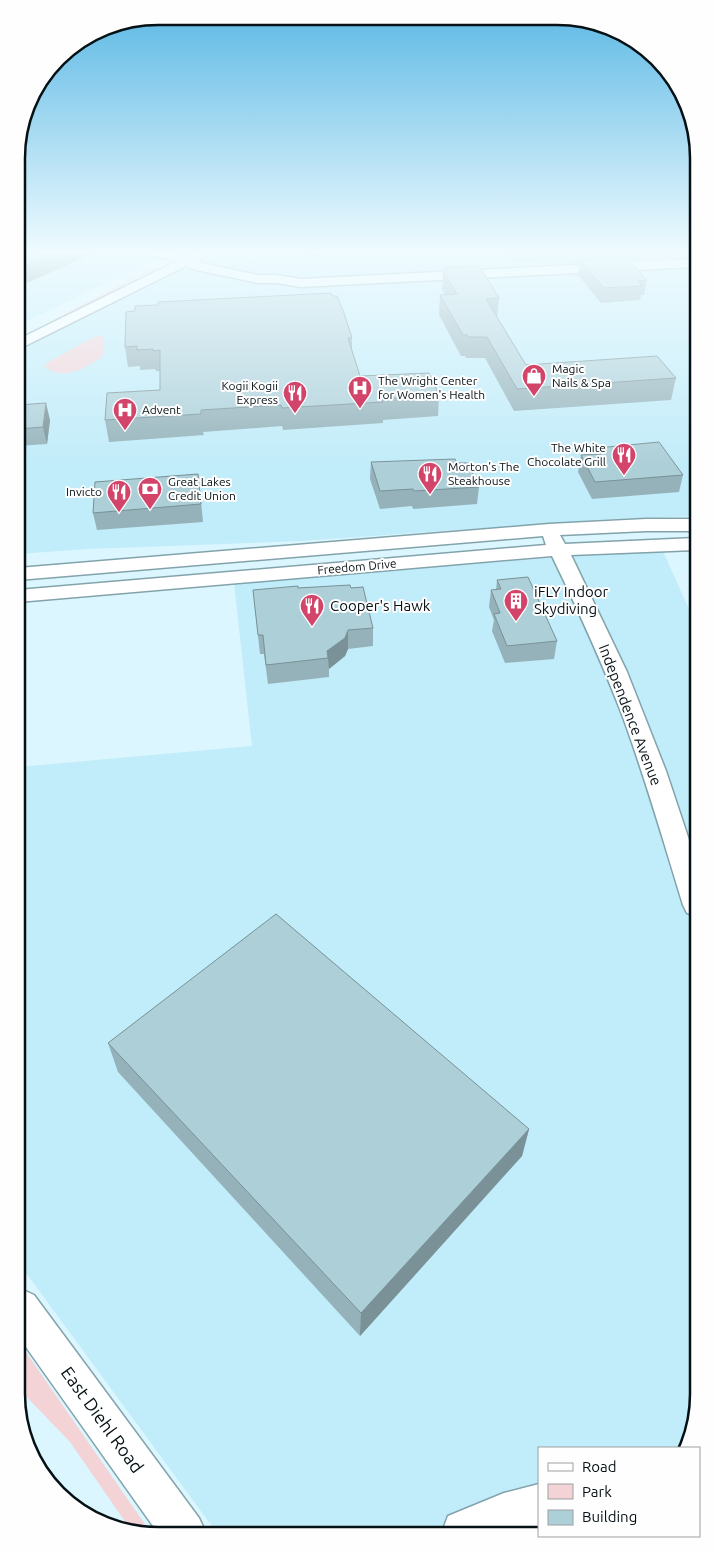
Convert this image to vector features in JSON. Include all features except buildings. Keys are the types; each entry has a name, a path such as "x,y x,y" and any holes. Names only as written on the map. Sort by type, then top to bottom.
{"street":[{"path":"25,342 59,322"},
{"name":"Freedom Drive","path":"25,573 549,530 646,525 690,525"},
{"name":"Independence Avenue","path":"549,530 571,573 624,692 664,802 690,883"},
{"name":"Freedom Drive","path":"25,595 558,550 690,544"},
{"name":"East Diehl Road","path":"25,1314 180,1527"},
{"path":"474,1527 504,1514 538,1505"}],"shaded area":[{"path":"74,322 690,322 690,516 612,519 301,541 87,549 25,553 25,347"},
{"path":"662,549 690,612 690,1403 683,1437 679,1447 538,1447 538,1527 213,1527 25,1271 25,766 252,746 234,583"}],"green space":[{"path":"49,322 55,322 25,337 25,335"},
{"path":"96,336 104,337 101,358 81,369 66,373 51,371 44,366 50,361"},
{"path":"25,1351 146,1526 126,1523 70,1442 25,1395"}],"place":[{"name":"Magic Nails & Spa","path":"534,397"},
{"name":"The Wright Center for Women's Health","path":"360,409"},
{"name":"Kogii Kogii Express","path":"295,414"},
{"name":"Advent","path":"125,431"},
{"name":"The White Chocolate Grill","path":"624,476"},
{"name":"Morton's The Steakhouse","path":"430,495"},
{"name":"Great Lakes Credit Union","path":"150,510"},
{"name":"Invicto","path":"119,513"},
{"name":"iFLY Indoor Skydiving","path":"516,622"},
{"name":"Cooper's Hawk","path":"312,627"}]}
